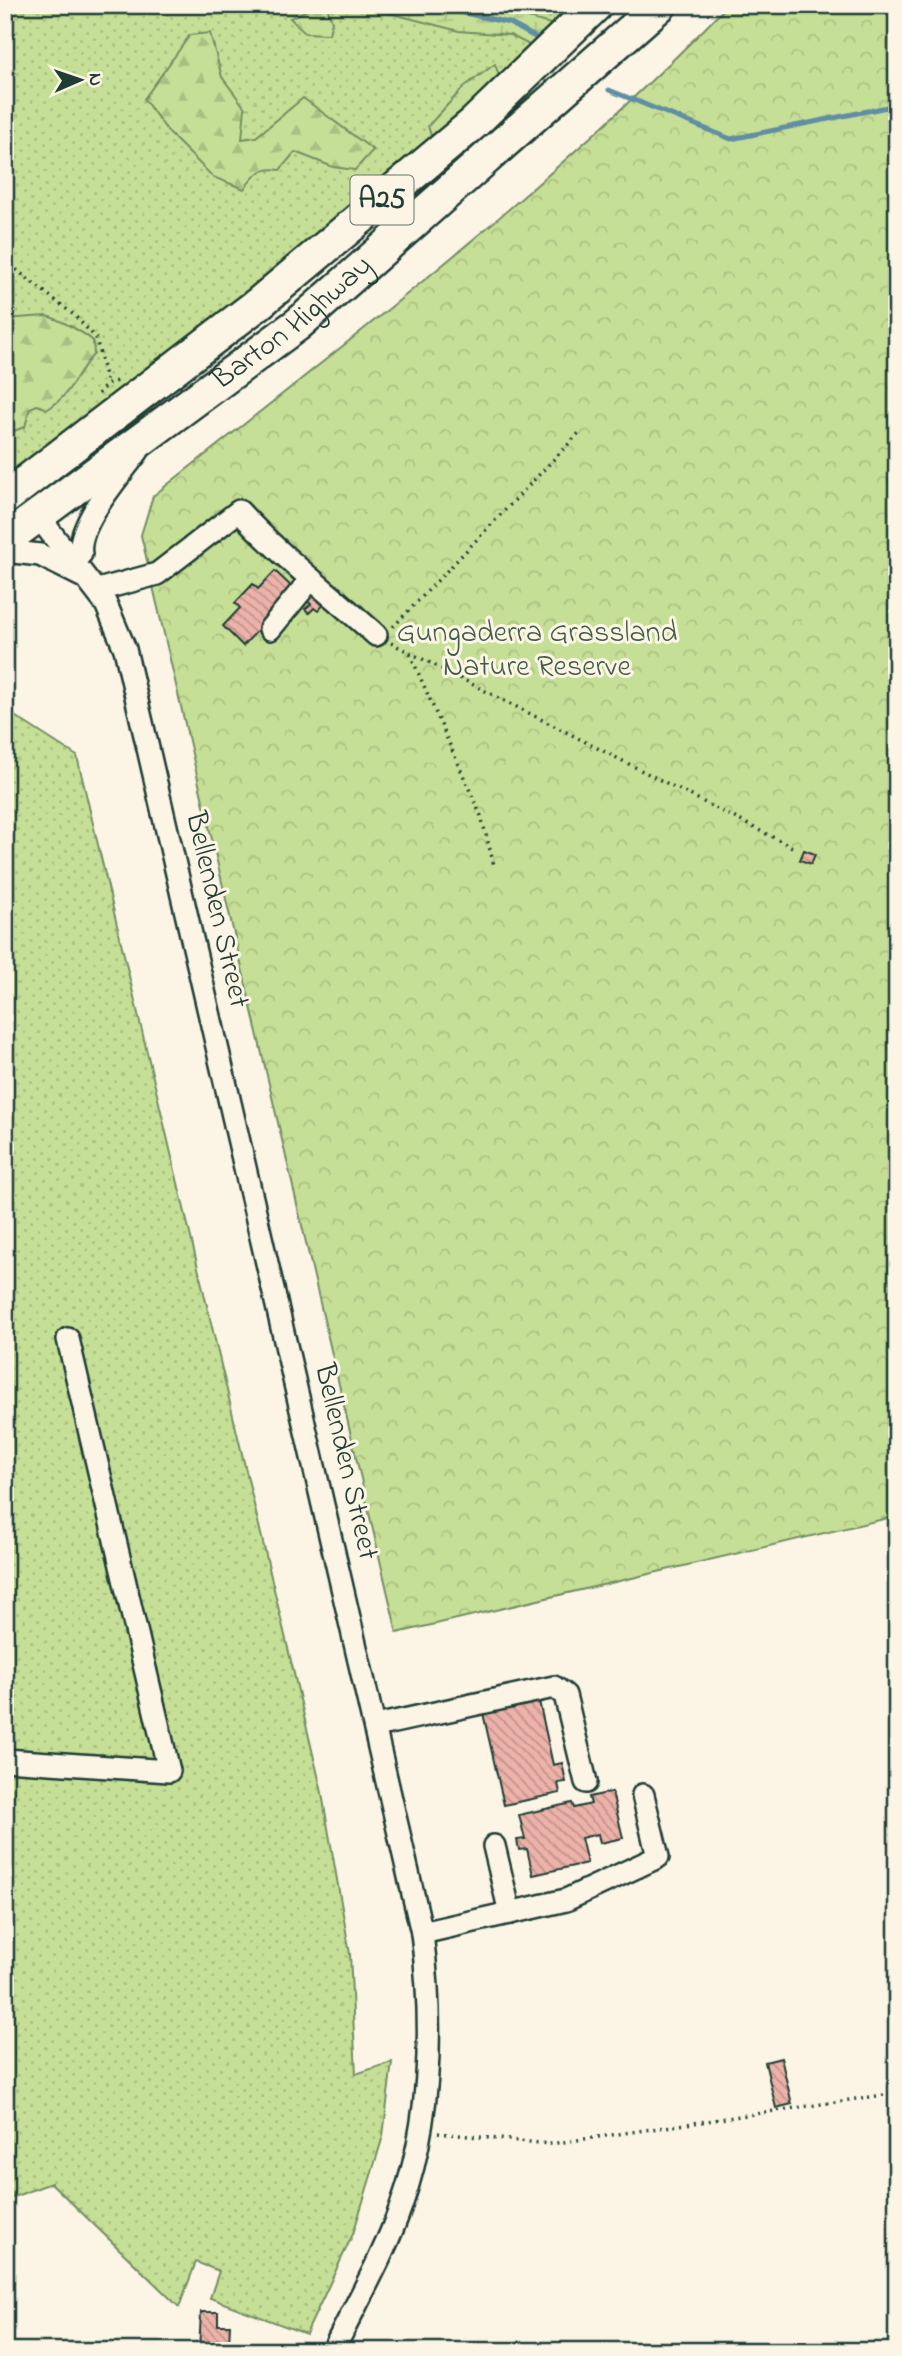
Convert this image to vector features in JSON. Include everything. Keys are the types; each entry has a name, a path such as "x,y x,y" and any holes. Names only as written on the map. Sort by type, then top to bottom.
{"highway":[{"name":"Barton Highway","path":"5,498 258,304 474,123 596,5"},
{"name":"Barton Highway","path":"5,540 299,324 660,5"},
{"path":"5,512 23,507 44,511 62,456"}],"street":[{"path":"81,554 80,543 89,522 150,435"},
{"name":"Bellenden Street","path":"44,511 59,519 81,554 118,629 130,671 422,1933 428,1982 422,2131 401,2207 333,2351"},
{"name":"Bellenden Street","path":"44,511 48,528 94,585"},
{"path":"5,551 40,555 94,585 157,575 239,511 271,546 329,591 379,637"},
{"path":"270,629 311,579"},
{"path":"5,1760 169,1771 68,1339"},
{"path":"376,1727 554,1687 565,1695 586,1782"},
{"path":"422,1933 566,1900 658,1857 643,1795"},
{"path":"494,1846 510,1913"}],"path":[{"path":"6,260 74,315 96,338 107,384"},
{"path":"579,433 379,637 792,847"},
{"path":"409,652 481,816 494,865"},
{"path":"422,2131 550,2144 897,2094"}],"green space":[{"path":"5,5 580,5 501,81 157,368 6,480"},
{"path":"358,5 479,5 558,26 535,48 510,35 459,31"},
{"name":"Gungaderra Grassland Nature Reserve","path":"728,5 897,5 897,1516 397,1633 141,535 153,496 376,320 521,199 661,72"},
{"path":"327,7 332,21 329,34 305,33 290,18 311,8"},
{"path":"210,33 222,77 245,108 242,139 256,137 303,98 373,150 355,170 333,167 295,152 280,170 259,173 244,189 213,177 169,133 144,99 190,35"},
{"path":"495,64 501,81 433,142 428,126 465,86"},
{"path":"46,316 78,330 93,341 94,354 63,397 48,409 37,405 30,408 25,427 5,434 5,319"},
{"path":"13,715 77,756 321,1788 350,1954 356,2074 392,2062 383,2136 353,2234 306,2334 210,2298 219,2271 196,2262 179,2307 51,2183 5,2200 5,718"}],"building":[{"path":"275,571 295,590 243,646 223,626 240,608 235,603 253,584 258,589"},
{"path":"318,589 329,599 318,611 314,608 309,613 305,609 311,604 307,601"},
{"path":"804,850 815,854 811,864 800,860"},
{"path":"539,1701 553,1765 562,1763 566,1782 558,1783 560,1793 504,1805 483,1713"},
{"path":"612,1792 623,1838 600,1843 598,1834 581,1838 587,1863 533,1875 527,1849 519,1850 517,1840 525,1839 519,1815 572,1803 574,1808 591,1804 589,1797"},
{"path":"781,2058 792,2104 776,2108 765,2062"},
{"path":"201,2312 218,2312 218,2325 230,2325 229,2343 223,2343 223,2351 199,2351"}],"waterway":[{"path":"429,5 509,23 535,37"},
{"path":"609,90 731,139 897,105"}]}
